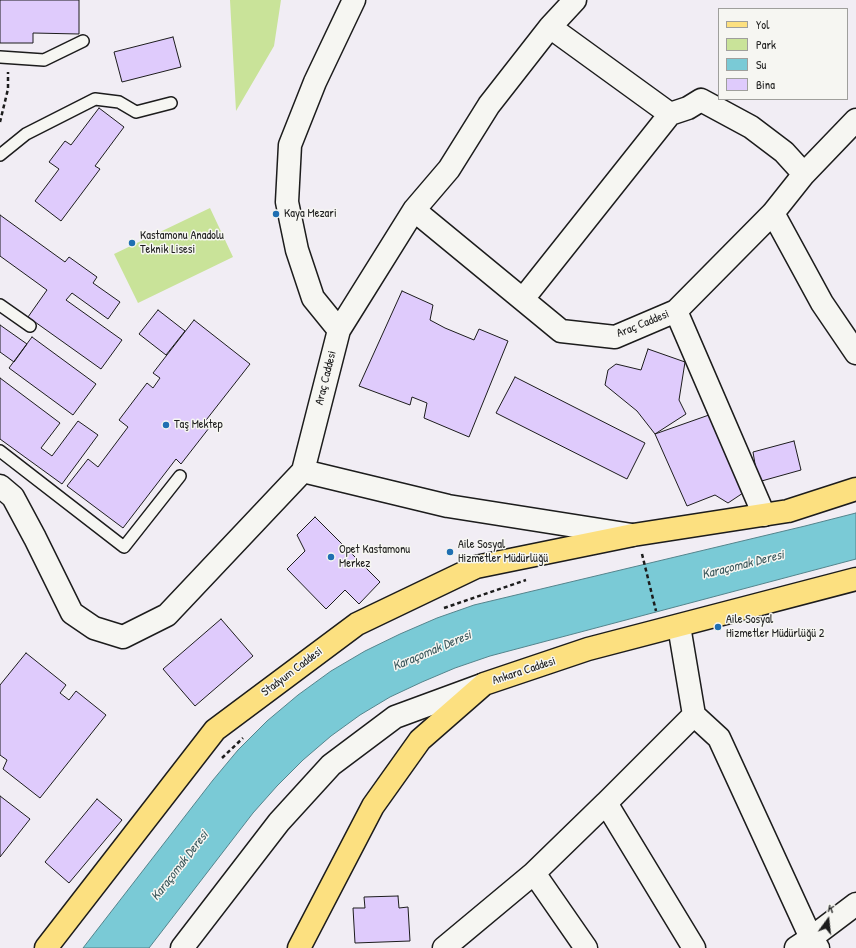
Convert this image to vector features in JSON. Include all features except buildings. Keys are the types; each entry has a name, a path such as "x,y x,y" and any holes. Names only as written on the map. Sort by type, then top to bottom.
{"main road":[{"path":"636,548 764,515 788,511 856,489"},
{"name":"Stadyum Caddesi","path":"46,948 214,730 357,624 476,567 636,548"},
{"name":"Ankara Caddesi","path":"298,948 373,806 420,740 484,684 588,649 856,579"}],"street":[{"path":"339,330 314,298 296,250 287,202 290,145 314,82 354,0"},
{"name":"Araç Caddesi","path":"303,471 339,330 414,210 449,169 489,105 550,27 575,0"},
{"path":"550,27 670,114"},
{"path":"523,299 670,114 688,108 701,100 751,127 784,152 804,174"},
{"name":"Araç Caddesi","path":"414,210 561,331 615,337 676,311 773,213 804,174 856,120"},
{"path":"773,213 822,303 856,353"},
{"path":"676,311 764,515"},
{"path":"0,486 13,497 72,613 94,628 123,637 167,616 303,471 448,506 636,548"},
{"path":"679,626 694,714 719,738 808,945 856,904"},
{"path":"182,948 279,822 331,765 396,717 484,684"},
{"path":"444,948 534,873 694,714"},
{"path":"606,803 694,948"},
{"path":"534,873 586,948"}],"lane":[{"path":"4,57 44,60 83,41"},
{"path":"0,156 26,134 95,99 119,102 136,112 171,103"},
{"path":"0,305 30,326"},
{"path":"0,451 124,547 180,476"}],"path":[{"path":"0,122 8,89 4,57"},
{"path":"636,548 657,617"},
{"path":"437,610 532,579"}],"green space":[{"path":"230,0 281,0 274,46 236,111"},
{"path":"210,208 233,257 138,303 114,254"}],"water":[{"name":"Karaçomak Deresi","path":"856,513 856,559 490,656 455,668 390,697 360,715 331,736 303,760 277,786 253,813 149,948 83,948 238,750 267,721 298,695 331,671 365,651 437,618 474,605"}],"place":[{"name":"Kaya Mezari","path":"276,214"},
{"name":"Kastamonu Anadolu Teknik Lisesi","path":"132,243"},
{"name":"Taş Mektep","path":"166,425"},
{"name":"Aile Sosyal Hizmetler Müdürlüğü","path":"450,552"},
{"name":"Opet Kastamonu Merkez","path":"331,557"},
{"name":"Aile Sosyal Hizmetler Müdürlüğü 2","path":"718,627"}]}
